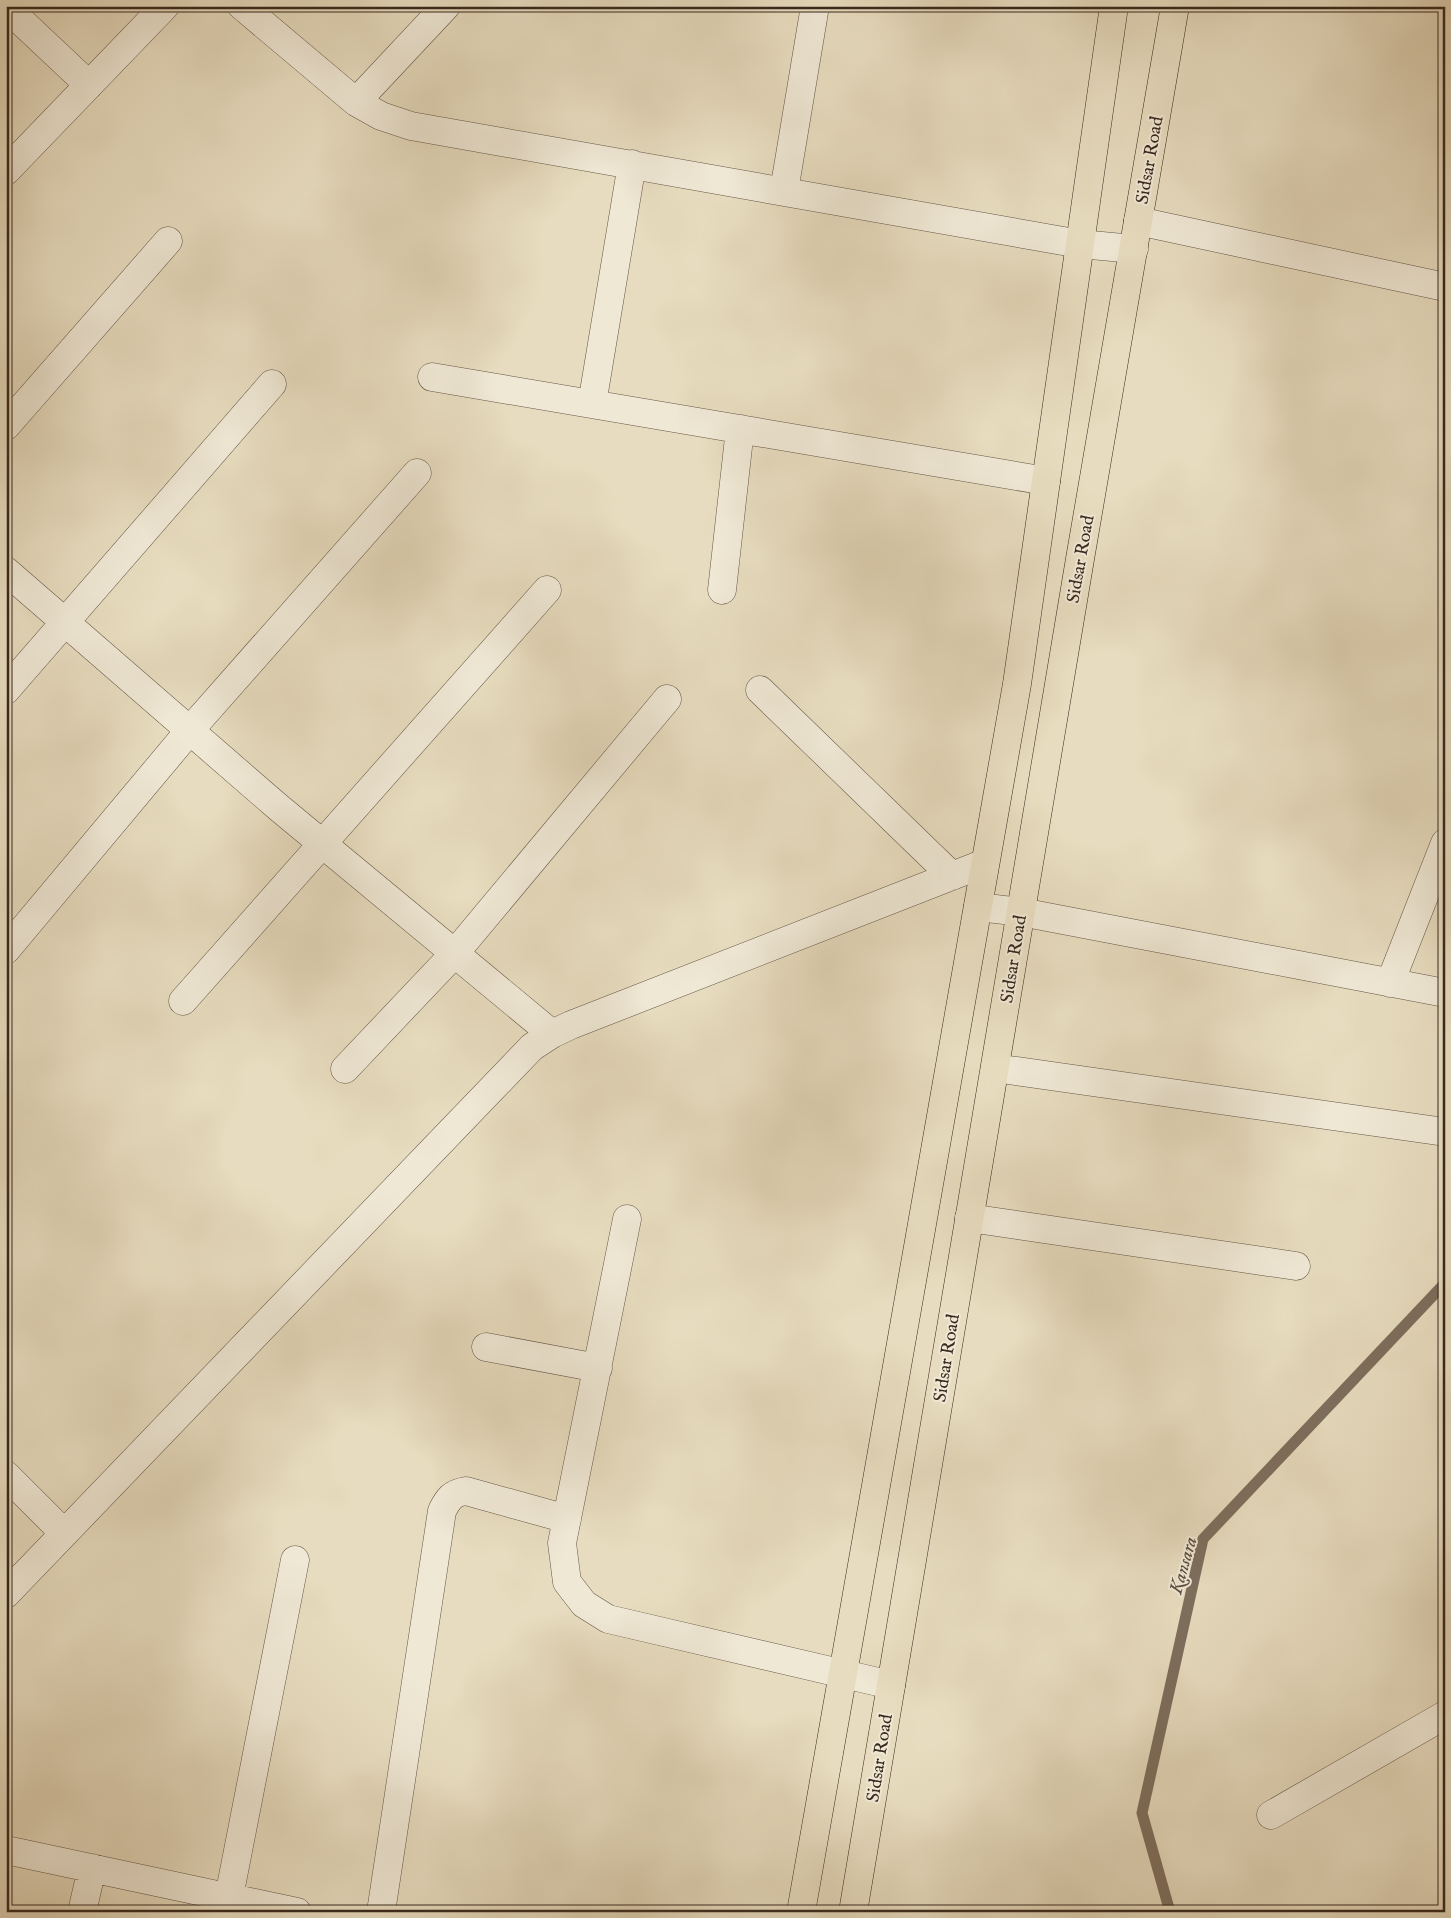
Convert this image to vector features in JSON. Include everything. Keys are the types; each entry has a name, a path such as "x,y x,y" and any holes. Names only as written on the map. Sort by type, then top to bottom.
{"main road":[{"path":"801,1912 1017,684 1114,6"},
{"name":"Sidsar Road","path":"853,1912 1175,6"}],"street":[{"path":"6,171 164,6"},
{"path":"242,6 356,102 381,116 411,126 1080,244 1134,249"},
{"path":"356,102 446,6"},
{"path":"784,191 815,6"},
{"path":"6,7 89,85"},
{"path":"592,404 632,164"},
{"path":"1138,221 1445,287"},
{"path":"6,426 168,241"},
{"path":"432,377 1046,481"},
{"path":"6,690 272,384"},
{"path":"722,590 740,429"},
{"path":"6,950 190,730 417,473"},
{"path":"6,570 322,844 552,1034"},
{"path":"183,1001 547,590"},
{"path":"760,690 952,876"},
{"path":"345,1070 455,953 667,699"},
{"path":"1390,983 1445,843"},
{"path":"6,1594 532,1047 552,1034 985,863"},
{"path":"978,908 1021,912 1445,993"},
{"path":"995,1068 1445,1132"},
{"path":"969,1218 1296,1266"},
{"path":"627,1219 562,1543 567,1582 584,1604 608,1620 891,1685"},
{"path":"486,1347 598,1368"},
{"path":"6,1475 64,1533"},
{"path":"381,1912 442,1511 447,1500 455,1493 466,1491 567,1519"},
{"path":"227,1905 295,1560"},
{"path":"1271,1815 1445,1715"},
{"path":"6,1850 92,1868 227,1905 297,1912"},
{"path":"82,1912 92,1868"}],"waterway":[{"name":"Kansara","path":"1170,1912 1142,1813 1203,1539 1445,1283"}]}
